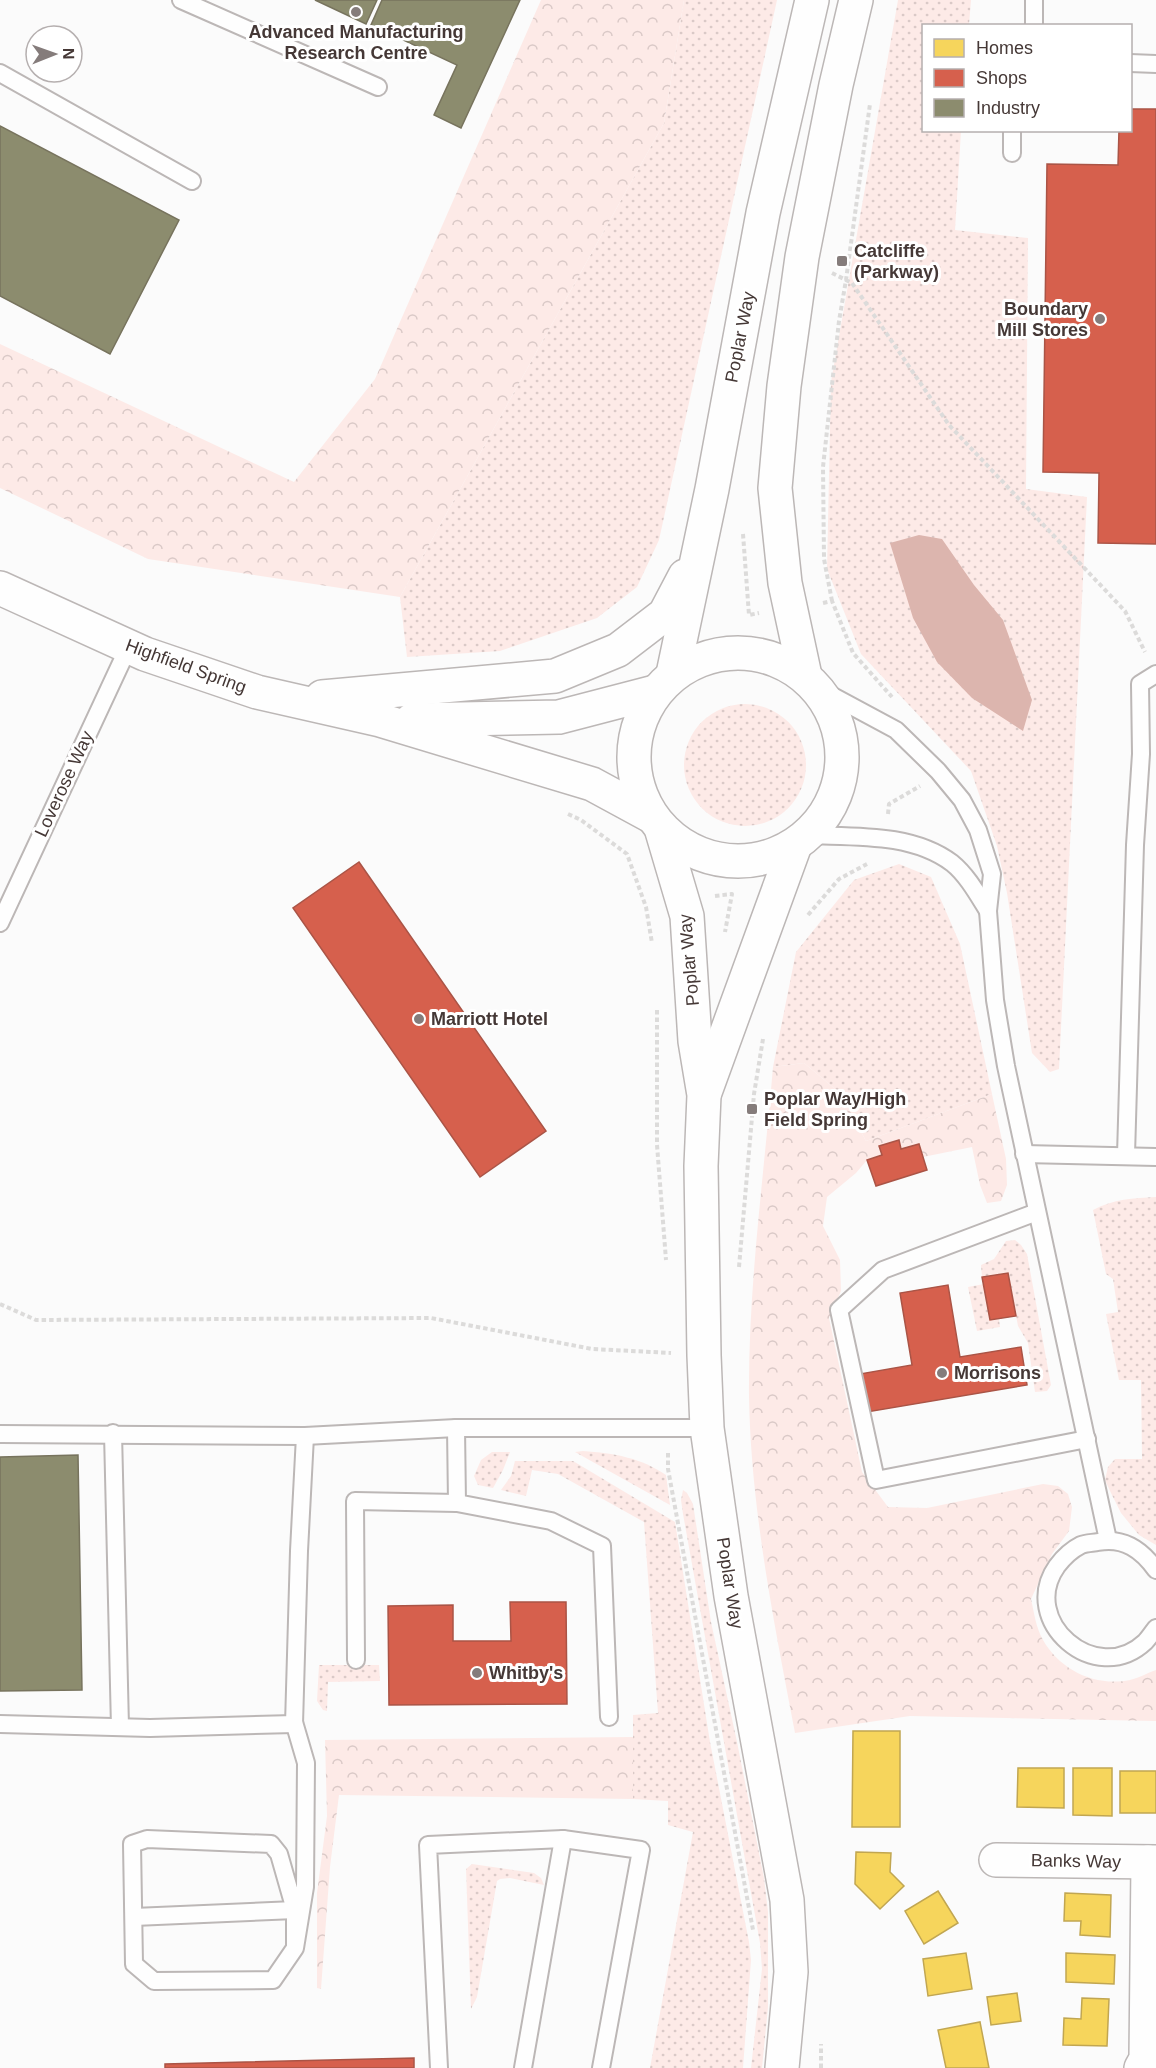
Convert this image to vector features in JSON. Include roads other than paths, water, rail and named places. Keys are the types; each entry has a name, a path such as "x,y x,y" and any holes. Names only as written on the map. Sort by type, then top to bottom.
{"main road":[{"name":"Poplar Way","path":"782,2068 791,1972 787,1900 731,1596 707,1428 701,1166 704,1095 695,1041 687,916 656,822 639,793 633,762 634,738 642,716 664,683 689,605 763,213 813,0"},
{"name":"Poplar Way","path":"811,682 785,583 775,488 784,386 802,257 836,85 856,0"},
{"path":"290,700 555,676 618,650 665,614 699,549"},
{"name":"Highfield Spring","path":"0,588 129,646 257,692 380,720 592,784 656,822"},
{"name":"Poplar Way","path":"656,822 681,845 704,856 739,862 770,857 801,840 829,809 842,769 841,740 832,711 811,682 782,661 749,652 725,652 697,660 664,683"},
{"name":"Highfield Spring","path":"380,720 559,717 664,683"},
{"name":"Poplar Way","path":"704,1095 801,840"},
{"name":"Banks Way","path":"996,1860 1152,1862"},
{"path":"1141,2068 1146,2059 1152,1862"}],"lane":[{"path":"180,0 378,87"},
{"path":"1034,0 1034,24"},
{"path":"1132,63 1156,64"},
{"path":"0,73 192,181"},
{"path":"1012,132 1012,153"},
{"name":"Loverose Way","path":"0,923 129,646"},
{"path":"1126,1155 1135,845 1141,754 1140,684 1156,674"},
{"path":"811,682 896,730 938,771 962,800 978,830 992,874 988,911 996,1000 1006,1066 1108,1540"},
{"path":"801,840 886,839 926,847 953,864 971,885 988,911"},
{"path":"1024,1154 1156,1157"},
{"path":"1037,1212 883,1270 839,1310 873,1469 876,1480 1087,1439"},
{"path":"456,1428 457,1503"},
{"path":"0,1434 304,1436 456,1428 707,1428"},
{"path":"113,1433 120,1727"},
{"path":"296,1948 295,1910 279,1854 271,1844 147,1839 132,1844 134,1964 154,1980 273,1980 296,1948 305,1887 306,1763 294,1722 304,1436"},
{"path":"356,1660 355,1501 457,1503 551,1521 602,1546 609,1717"},
{"path":"1156,1570 1145,1555 1128,1544 1108,1540 1081,1545 1064,1556 1052,1573 1047,1593 1048,1613 1057,1632 1066,1642 1083,1653 1104,1658 1126,1654 1144,1643 1156,1628"},
{"path":"0,1724 120,1727 245,1726 294,1724 294,1722"},
{"path":"523,2068 563,1839"},
{"path":"440,2068 428,1845 563,1839 641,1850 601,2068"},
{"path":"134,1917 295,1910"}],"place":[{"name":"Advanced Manufacturing Research Centre","path":"356,12"},
{"name":"Catcliffe (Parkway)","path":"842,261"},
{"name":"Boundary Mill Stores","path":"1100,319"},
{"name":"Marriott Hotel","path":"419,1019"},
{"name":"Poplar Way/High Field Spring","path":"752,1109"},
{"name":"Morrisons","path":"942,1373"},
{"name":"Whitby's","path":"477,1673"}]}
